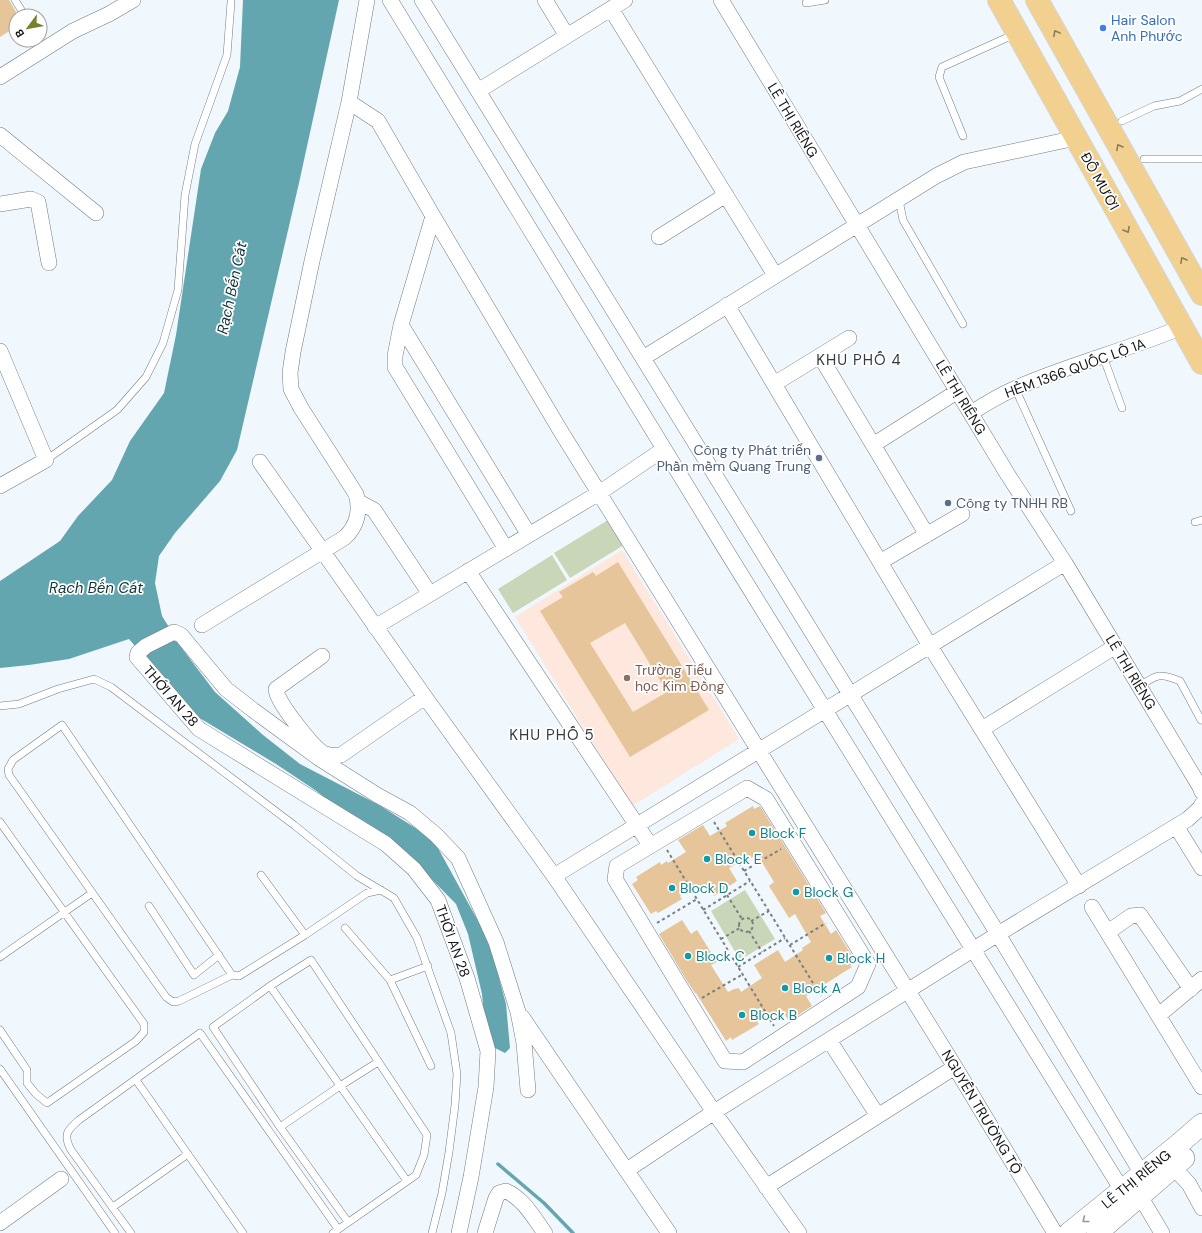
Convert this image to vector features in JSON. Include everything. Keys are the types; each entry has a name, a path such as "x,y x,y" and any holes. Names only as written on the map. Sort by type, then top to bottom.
{"highway":[{"name":"ĐỖ MƯỜI","path":"999,0 1076,138 1192,331"},
{"name":"ĐỖ MƯỜI","path":"1012,0 1142,226 1192,331 1202,363"},
{"path":"1037,0 1202,294"},
{"path":"1053,0 1202,264"}],"street":[{"path":"0,77 44,46 109,14 133,0"},
{"path":"202,625 344,538 351,531 356,521 359,502 356,494 295,396 292,389 290,373 312,261 349,102 366,0"},
{"path":"390,0 972,950 1131,1193 1162,1233"},
{"path":"422,0 998,934 1142,1174"},
{"path":"545,0 567,36"},
{"path":"478,91 625,0"},
{"name":"LÊ THỊ RIÊNG","path":"721,0 1008,475 1065,563 1116,646 1202,792"},
{"path":"611,9 775,275"},
{"name":"NGUYỄN TRƯỜNG TỘ","path":"349,102 378,121 433,216 599,493 955,1067 1055,1233"},
{"path":"0,135 96,213"},
{"path":"643,358 936,176 964,162 1076,138"},
{"path":"659,237 726,195"},
{"path":"0,204 31,199 38,202 50,262"},
{"path":"433,216 401,325 395,356 395,367 506,549"},
{"path":"727,305 930,646 1079,886"},
{"path":"401,325 529,535"},
{"name":"HẺM 1366 QUỐC LỘ 1A","path":"971,413 1015,388 1072,366 1192,331"},
{"path":"774,384 849,338"},
{"path":"0,351 46,460 0,486"},
{"path":"820,356 927,535"},
{"path":"873,445 958,391"},
{"path":"375,627 599,493 664,449"},
{"path":"260,462 375,627 554,876 714,1112 799,1233"},
{"path":"359,502 374,510 430,594"},
{"path":"880,562 962,514"},
{"path":"554,876 1065,563"},
{"path":"468,572 638,825 655,842"},
{"name":"THỚI AN 28","path":"459,1233 471,1177 486,1087 488,1051 467,978 438,900 414,869 386,844 199,729 137,657 138,653 146,646 174,632 181,635 226,689 320,759 377,795 410,813 436,835 458,858 496,942 518,1012 524,1043 528,1090"},
{"path":"982,730 1116,646"},
{"path":"322,656 276,689 276,692 283,706 302,732 317,748 329,755 341,755 425,697"},
{"path":"747,788 766,799 868,964 858,987 743,1062 725,1061 615,879 617,866 708,811 747,788"},
{"path":"627,1170 714,1112 972,950 1176,826 1195,812 1202,804"},
{"path":"1176,826 1202,868"},
{"path":"1092,907 1202,1087"},
{"path":"1108,932 1131,916 1140,915 1196,984 1159,1015"},
{"path":"518,1012 669,1233"},
{"path":"829,1040 878,1116"},
{"path":"766,1187 955,1067"},
{"name":"LÊ THỊ RIÊNG","path":"1098,1233 1131,1193 1142,1174 1202,1124"},
{"name":"LÊ THỊ RIÊNG","path":"1069,1233 1173,1167 1202,1142"},
{"path":"1173,1167 1189,1184 1202,1208"},
{"path":"0,1223 61,1179"},
{"path":"485,1233 496,1198 500,1193 506,1191 514,1195 522,1202 545,1233"}],"lane":[{"path":"806,3 825,0"},
{"path":"46,460 117,410 146,378 163,343 178,290 185,194 192,158 195,144 227,55 231,2"},
{"path":"964,136 939,77 942,67 1017,33"},
{"path":"1122,121 1154,106 1180,101 1202,89"},
{"path":"1144,159 1202,159"},
{"path":"899,200 903,220 963,324"},
{"path":"1103,356 1122,408"},
{"path":"1015,388 1071,511"},
{"path":"1140,686 1153,677 1166,676 1180,681 1201,720"},
{"path":"0,706 20,704 58,689 94,679 111,687 294,825 357,876 394,898 417,938 428,966 451,1033 457,1074 449,1152 442,1193 432,1233"},
{"path":"232,975 62,725 12,760 8,769 9,775 166,997 173,1002 180,1001 232,975 239,976 367,894 381,890"},
{"path":"0,822 144,1024 144,1032 136,1041 47,1103 36,1094 27,1083 27,1070 0,1030"},
{"path":"261,875 305,935"},
{"path":"0,957 92,893"},
{"path":"149,906 194,975 219,955"},
{"path":"345,928 390,980 431,1066"},
{"path":"131,1233 70,1150 66,1135 70,1128 79,1120 200,1034 336,1231 416,1175 424,1155 427,1135 311,960 270,986 213,1027 280,1127 348,1222"},
{"path":"390,980 428,966"},
{"path":"270,986 407,1181"},
{"path":"280,1127 378,1062"},
{"path":"0,1068 115,1233"},
{"path":"136,1080 243,1233"},
{"path":"113,1207 188,1154"}],"path":[{"path":"708,811 828,1007"},
{"path":"655,842 697,899 781,1037"},
{"path":"744,871 792,842"},
{"path":"704,910 751,881"},
{"path":"727,895 742,919"},
{"path":"646,930 697,899"},
{"path":"752,921 769,911"},
{"path":"790,945 838,916"},
{"path":"742,919 748,918 752,921"},
{"path":"740,928 739,923 742,919"},
{"path":"749,931 752,928 752,921"},
{"path":"722,939 740,928"},
{"path":"740,928 744,931 749,931"},
{"path":"749,931 762,952"},
{"path":"738,967 785,938"},
{"path":"691,1005 743,974"}],"shaded area":[{"name":"Trường Tiểu học Kim Đồng","path":"622,550 739,739 632,806 515,617"}],"green space":[{"path":"608,520 624,545 570,578 554,553"},
{"path":"552,555 567,580 513,613 498,589"},
{"path":"745,890 775,939 740,960 711,911"}],"water":[{"name":"Rạch Bến Cát","path":"243,0 339,0 299,183 237,450 220,481 175,533 159,556 155,583 162,616 184,651 215,692 263,735 300,764 379,805 433,839 489,941 506,1004 510,1048 505,1053 495,1048 485,1026 482,994 468,934 456,904 398,845 363,827 315,790 276,764 193,714 129,639 69,659 0,668 0,581 60,541 78,516 112,480 130,441 164,393 176,335 201,169 215,133 228,111 240,67"}],"building":[{"path":"0,0 9,0 14,8 8,8 8,32 0,37"},
{"path":"618,562 709,710 630,757 540,611 563,597 559,592 593,572 596,576","holes":["625,623 667,692 633,712 590,643"]},
{"path":"753,806 754,809 760,806 826,913 820,916 831,934 836,930 856,962 850,966 852,967 806,996 812,1006 789,1021 782,1010 776,1014 774,1012 757,1022 759,1024 732,1040 731,1037 726,1041 687,981 659,934 682,920 691,934 697,930 717,962 711,965 728,992 739,988 741,992 762,978 754,965 778,950 785,962 803,950 802,948 811,942 795,914 789,918 769,886 774,882 757,854 751,858 750,856 729,868 737,881 714,896 706,884 701,887 699,885 680,896 682,899 658,913 656,911 651,914 632,884 638,880 636,877 660,862 661,865 667,861 668,863 686,852 678,840 703,825 710,836 727,826 725,823"}],"waterway":[{"path":"498,1164 544,1203 573,1233"}],"place":[{"name":"Hair Salon Anh Phước","path":"1103,28"},
{"name":"Công ty Phát triển Phần mềm Quang Trung","path":"819,458"},
{"name":"Công ty TNHH RB","path":"948,503"},
{"name":"Trường Tiểu học Kim Đồng","path":"627,678"},
{"name":"Block F","path":"752,833"},
{"name":"Block E","path":"707,859"},
{"name":"Block D","path":"672,888"},
{"name":"Block G","path":"796,892"},
{"name":"Block C","path":"688,956"},
{"name":"Block H","path":"829,958"},
{"name":"Block A","path":"785,988"},
{"name":"Block B","path":"742,1015"}],"district":[{"name":"KHU PHỐ 4","path":"859,360"},
{"name":"KHU PHỐ 5","path":"552,735"}]}
